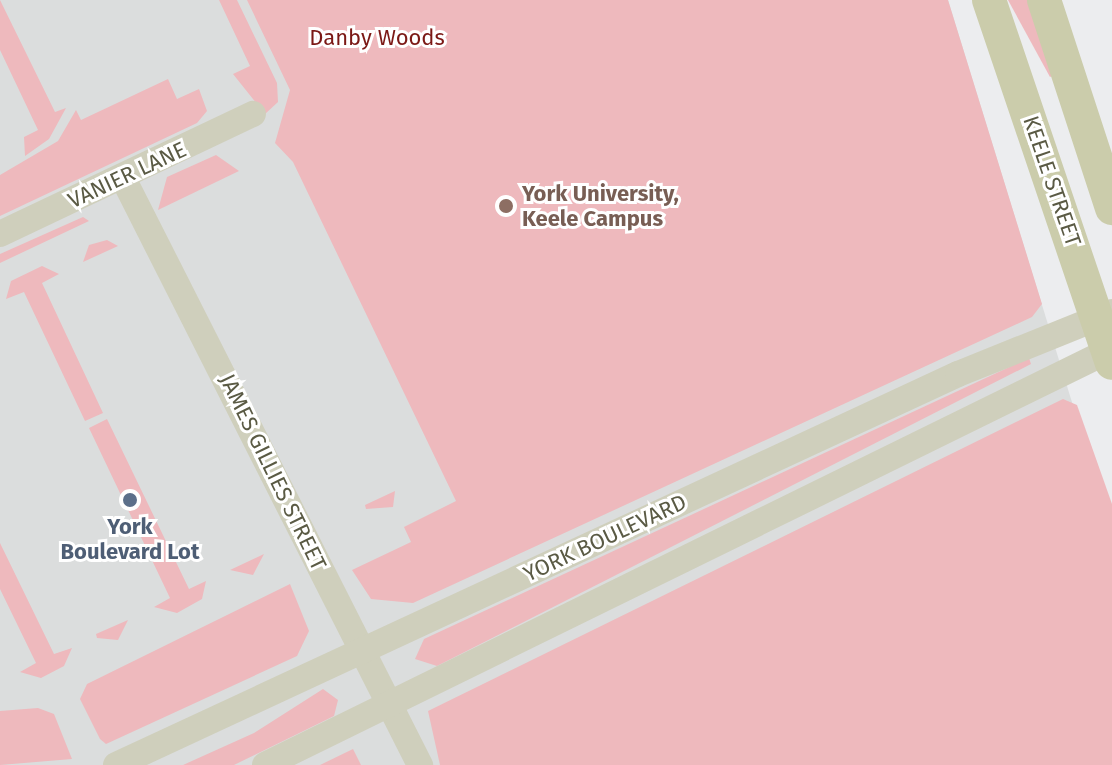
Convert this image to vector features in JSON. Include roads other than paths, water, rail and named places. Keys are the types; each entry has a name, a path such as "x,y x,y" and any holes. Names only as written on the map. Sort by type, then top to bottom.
{"main road":[{"name":"KEELE STREET","path":"989,0 1105,314 1111,354"},
{"path":"1044,0 1112,208"}],"street":[{"name":"VANIER LANE","path":"0,234 124,180 253,114"},
{"name":"JAMES GILLIES STREET","path":"124,180 181,279 360,651 420,765"},
{"name":"YORK BOULEVARD","path":"116,765 360,651 1105,314"},
{"path":"265,765 390,707 1111,354"}],"place":[{"name":"York University, Keele Campus","path":"506,206"},
{"name":"York Boulevard Lot","path":"130,500"}],"park label":[{"name":"Danby Woods","path":"377,38"}]}
